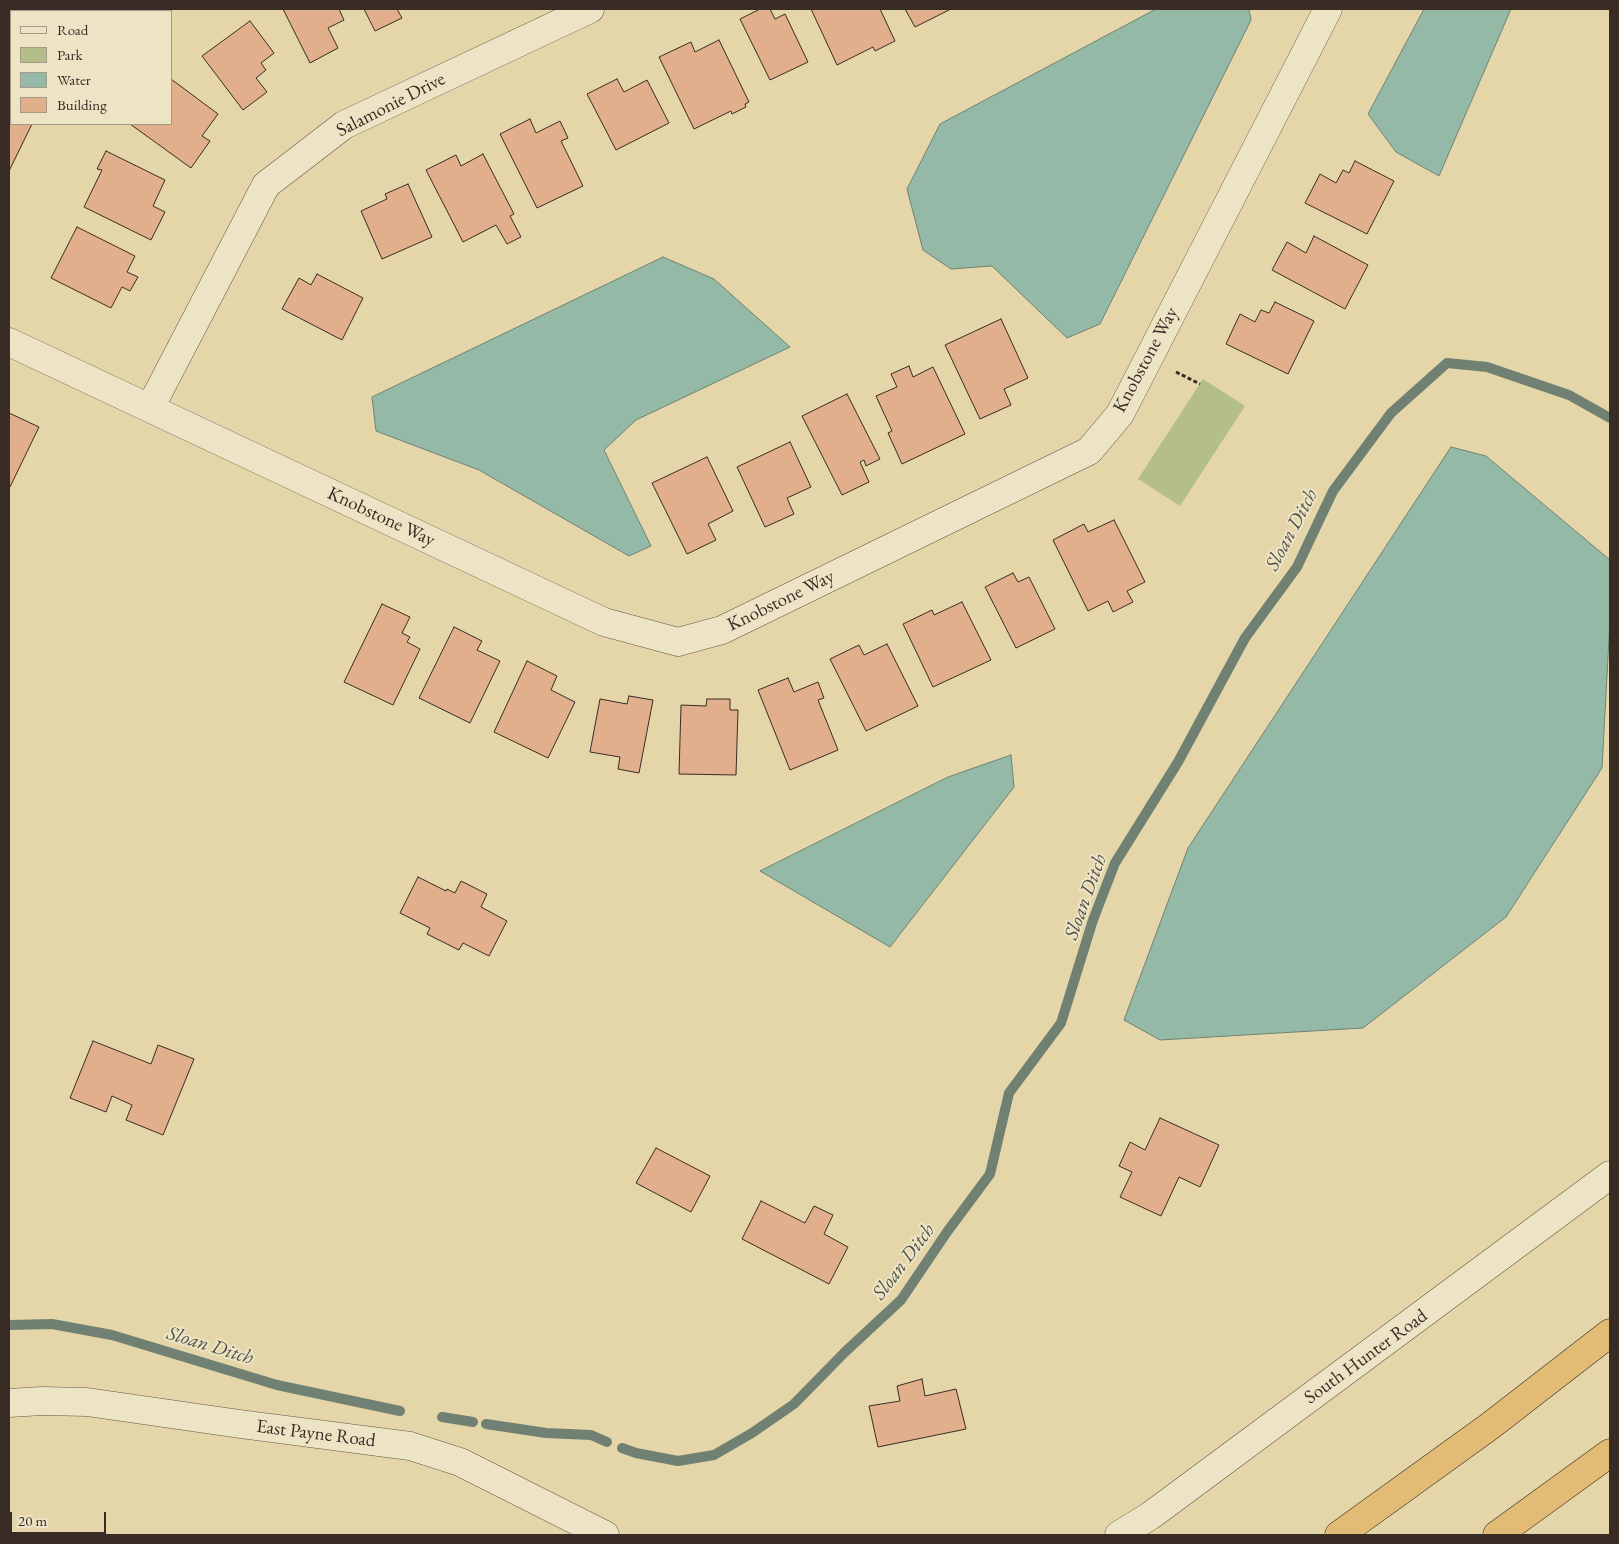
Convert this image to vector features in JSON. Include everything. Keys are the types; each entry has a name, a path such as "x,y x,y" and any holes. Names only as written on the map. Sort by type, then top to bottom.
{"highway":[{"path":"1339,1535 1490,1426 1610,1333"},
{"path":"1497,1535 1610,1453"}],"street":[{"name":"Salamonie Drive","path":"150,408 266,185 344,125 590,9"},
{"name":"Knobstone Way","path":"9,342 604,622 678,642 722,630 1089,451 1120,414 1328,9"},
{"name":"South Hunter Road","path":"1119,1535 1158,1510 1610,1175"},
{"name":"East Payne Road","path":"9,1404 42,1400 87,1402 410,1446 460,1462 605,1535"}],"green space":[{"path":"1203,379 1245,406 1180,506 1138,479"}],"water":[{"path":"1156,9 1249,9 1251,20 1100,324 1067,338 992,266 951,269 923,250 907,189 940,124"},
{"path":"1424,9 1511,9 1439,176 1396,152 1368,114"},
{"path":"663,257 714,279 790,347 636,420 604,450 651,546 629,556 479,470 376,431 372,397"},
{"path":"1451,447 1486,456 1610,560 1610,620 1602,768 1506,917 1363,1028 1160,1040 1124,1020 1188,848"},
{"path":"1011,755 1014,787 890,947 760,871 948,777"}],"building":[{"path":"49,9 87,9 86,10"},
{"path":"283,9 339,9 344,20 328,28 338,48 310,63"},
{"path":"364,9 397,9 402,18 375,31"},
{"path":"760,9 770,9 775,19 785,14 808,62 770,80 740,19"},
{"path":"811,9 880,9 895,41 875,51 873,47 837,65"},
{"path":"905,9 951,9 915,27"},
{"path":"250,21 274,53 261,63 266,70 256,78 267,92 243,110 202,56"},
{"path":"719,40 749,102 745,104 746,107 732,114 731,111 694,129 659,57 691,42 695,52"},
{"path":"9,47 10,85 9,84"},
{"path":"617,79 624,92 647,80 669,123 616,150 587,94"},
{"path":"172,80 218,114 202,136 210,141 191,168 131,125 172,125"},
{"path":"9,110 10,125 32,125 9,171"},
{"path":"530,119 536,133 560,121 568,138 561,141 583,186 537,208 500,134"},
{"path":"106,151 165,180 153,206 165,212 151,240 84,207 102,170 97,169"},
{"path":"483,154 514,214 510,216 521,237 507,244 496,225 463,242 426,170 456,155 461,166"},
{"path":"1355,161 1394,181 1367,234 1305,203 1320,174 1336,183 1343,170 1349,173"},
{"path":"408,184 432,237 382,259 361,211 387,199 385,194"},
{"path":"77,227 135,256 127,272 138,277 130,291 122,287 111,308 51,278"},
{"path":"1314,236 1368,265 1345,309 1272,270 1287,242 1306,253"},
{"path":"317,274 363,298 342,340 282,309 299,278 311,285"},
{"path":"1275,302 1314,321 1288,374 1226,344 1240,314 1255,322 1261,310 1269,313"},
{"path":"1001,319 1028,378 1004,389 1011,405 980,419 945,345"},
{"path":"909,366 913,377 933,367 965,434 902,464 888,433 892,431 876,396 897,387 891,374"},
{"path":"847,394 880,459 866,466 864,460 860,462 869,482 842,495 802,416"},
{"path":"9,413 39,427 10,487 9,487"},
{"path":"790,442 811,487 787,498 794,514 765,527 737,467"},
{"path":"707,457 733,511 708,524 716,540 687,554 652,483"},
{"path":"1114,520 1145,582 1127,591 1133,602 1113,612 1108,601 1088,611 1053,540 1084,524 1088,532"},
{"path":"1013,573 1018,582 1029,577 1055,629 1016,648 985,587"},
{"path":"962,602 991,660 933,687 903,624 932,610 934,615"},
{"path":"382,604 410,617 402,633 410,637 407,642 420,649 393,705 344,682"},
{"path":"454,627 482,641 477,650 500,661 470,723 419,698"},
{"path":"887,644 918,706 866,731 830,659 859,645 864,655"},
{"path":"527,661 557,676 551,690 575,702 548,758 494,732"},
{"path":"788,678 794,692 818,682 824,698 818,700 838,750 790,770 758,690"},
{"path":"629,696 653,700 639,773 618,769 620,757 590,752 600,699 627,704"},
{"path":"707,699 730,699 730,710 738,710 736,775 679,774 681,705 706,706"},
{"path":"418,877 446,891 447,889 455,893 461,881 487,894 481,907 507,921 489,956 463,943 459,950 427,934 430,928 400,913"},
{"path":"93,1041 151,1064 158,1045 194,1059 163,1135 126,1120 132,1105 112,1096 106,1112 70,1098"},
{"path":"1160,1118 1219,1145 1200,1187 1179,1177 1161,1216 1120,1197 1132,1172 1119,1166 1130,1142 1145,1150"},
{"path":"656,1148 710,1176 691,1212 636,1183"},
{"path":"761,1201 805,1223 814,1206 833,1215 824,1234 848,1247 829,1284 742,1239"},
{"path":"922,1379 925,1396 956,1389 966,1429 878,1447 869,1406 900,1401 897,1386"}],"waterway":[{"name":"Sloan Ditch","path":"622,1448 636,1453 678,1461 714,1455 752,1433 794,1404 845,1352 901,1300 947,1232 990,1174 1009,1093 1061,1023 1093,920 1115,863 1178,762 1245,638 1297,567 1333,491 1391,413 1447,363 1487,367 1569,395 1610,418"},
{"name":"Sloan Ditch","path":"9,1325 52,1324 112,1335 277,1385 400,1411"},
{"name":"Sloan Ditch","path":"442,1417 473,1422"},
{"name":"Sloan Ditch","path":"486,1424 546,1433 591,1435 607,1442"}]}
